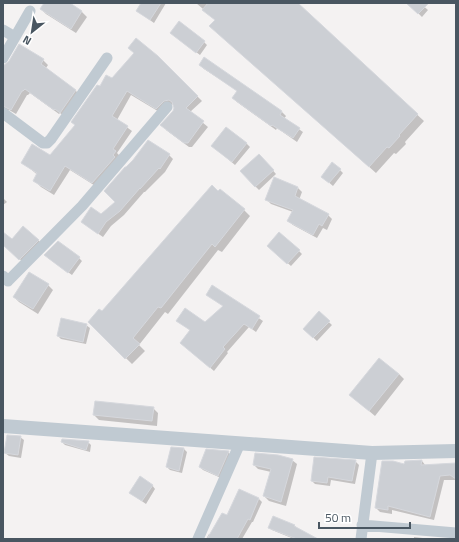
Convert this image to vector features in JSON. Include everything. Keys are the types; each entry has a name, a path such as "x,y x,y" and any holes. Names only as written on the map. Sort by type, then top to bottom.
{"street":[{"path":"3,58 30,11"},
{"path":"3,30 15,37"},
{"path":"3,113 44,143 47,142 51,139 107,58"},
{"path":"3,276 8,281 82,206 167,107"},
{"path":"3,426 372,453 456,451"},
{"path":"198,539 240,443"},
{"path":"361,539 372,453"},
{"path":"362,525 456,533"}],"building":[{"path":"44,3 70,3 82,11 71,29 40,9"},
{"path":"141,3 161,3 150,20 136,11"},
{"path":"208,3 298,3 418,114 389,148 387,147 369,167 209,26 215,20 202,10"},
{"path":"406,3 429,3 418,14"},
{"path":"179,21 205,41 196,53 170,33"},
{"path":"136,38 158,56 198,96 186,108 204,121 188,143 184,143 160,125 173,111 174,108 172,102 169,100 164,101 156,109 127,91 112,116 128,126 113,149 116,151 113,155 115,157 92,183 65,166 50,191 33,181 37,173 21,163 32,144 50,155 75,125 71,122 97,85 100,86 106,75 112,78 134,53 128,48"},
{"path":"19,44 44,59 41,64 76,90 60,113 25,89 22,91 11,110 3,106 3,66 9,61"},
{"path":"204,57 282,111 280,115 300,128 293,138 272,125 271,126 232,98 237,91 199,65"},
{"path":"226,127 247,143 232,162 211,146"},
{"path":"148,140 170,154 160,169 159,168 120,211 106,222 98,234 81,222 91,207 101,214 115,202 104,191 133,160"},
{"path":"259,154 274,170 255,187 240,171"},
{"path":"332,162 341,169 329,183 321,177"},
{"path":"274,177 298,187 295,196 329,214 322,226 319,224 313,235 287,221 293,210 265,200"},
{"path":"212,185 218,191 220,189 245,209 215,247 212,244 161,308 158,307 133,338 140,344 125,359 88,322 99,309 102,311"},
{"path":"23,226 39,240 19,260 3,245 3,232 12,239"},
{"path":"279,232 300,250 287,264 267,246"},
{"path":"58,241 80,257 68,273 44,255"},
{"path":"29,272 49,284 33,309 13,297"},
{"path":"212,285 260,316 252,329 244,324 223,347 225,349 210,368 180,343 190,330 176,321 185,308 205,322 223,306 206,295"},
{"path":"319,311 330,321 313,338 303,329"},
{"path":"61,318 87,324 83,342 57,336"},
{"path":"379,358 399,374 369,411 349,395"},
{"path":"95,401 154,407 152,421 93,415"},
{"path":"7,435 21,436 18,455 4,453"},
{"path":"62,439 89,441 86,450 61,442"},
{"path":"171,447 184,448 179,471 166,467"},
{"path":"206,449 229,451 218,476 199,467"},
{"path":"255,453 278,455 293,459 281,502 263,496 271,469 253,465"},
{"path":"314,457 356,460 352,481 328,477 327,483 311,481"},
{"path":"422,460 421,465 456,463 456,479 450,475 440,476 430,517 388,506 388,510 375,508 382,461 393,461 404,464 405,461"},
{"path":"140,476 153,485 142,501 129,493"},
{"path":"239,489 259,498 250,520 248,519 237,539 207,539 222,513 227,515"},
{"path":"273,516 295,525 294,526 318,539 297,539 268,528"}]}
